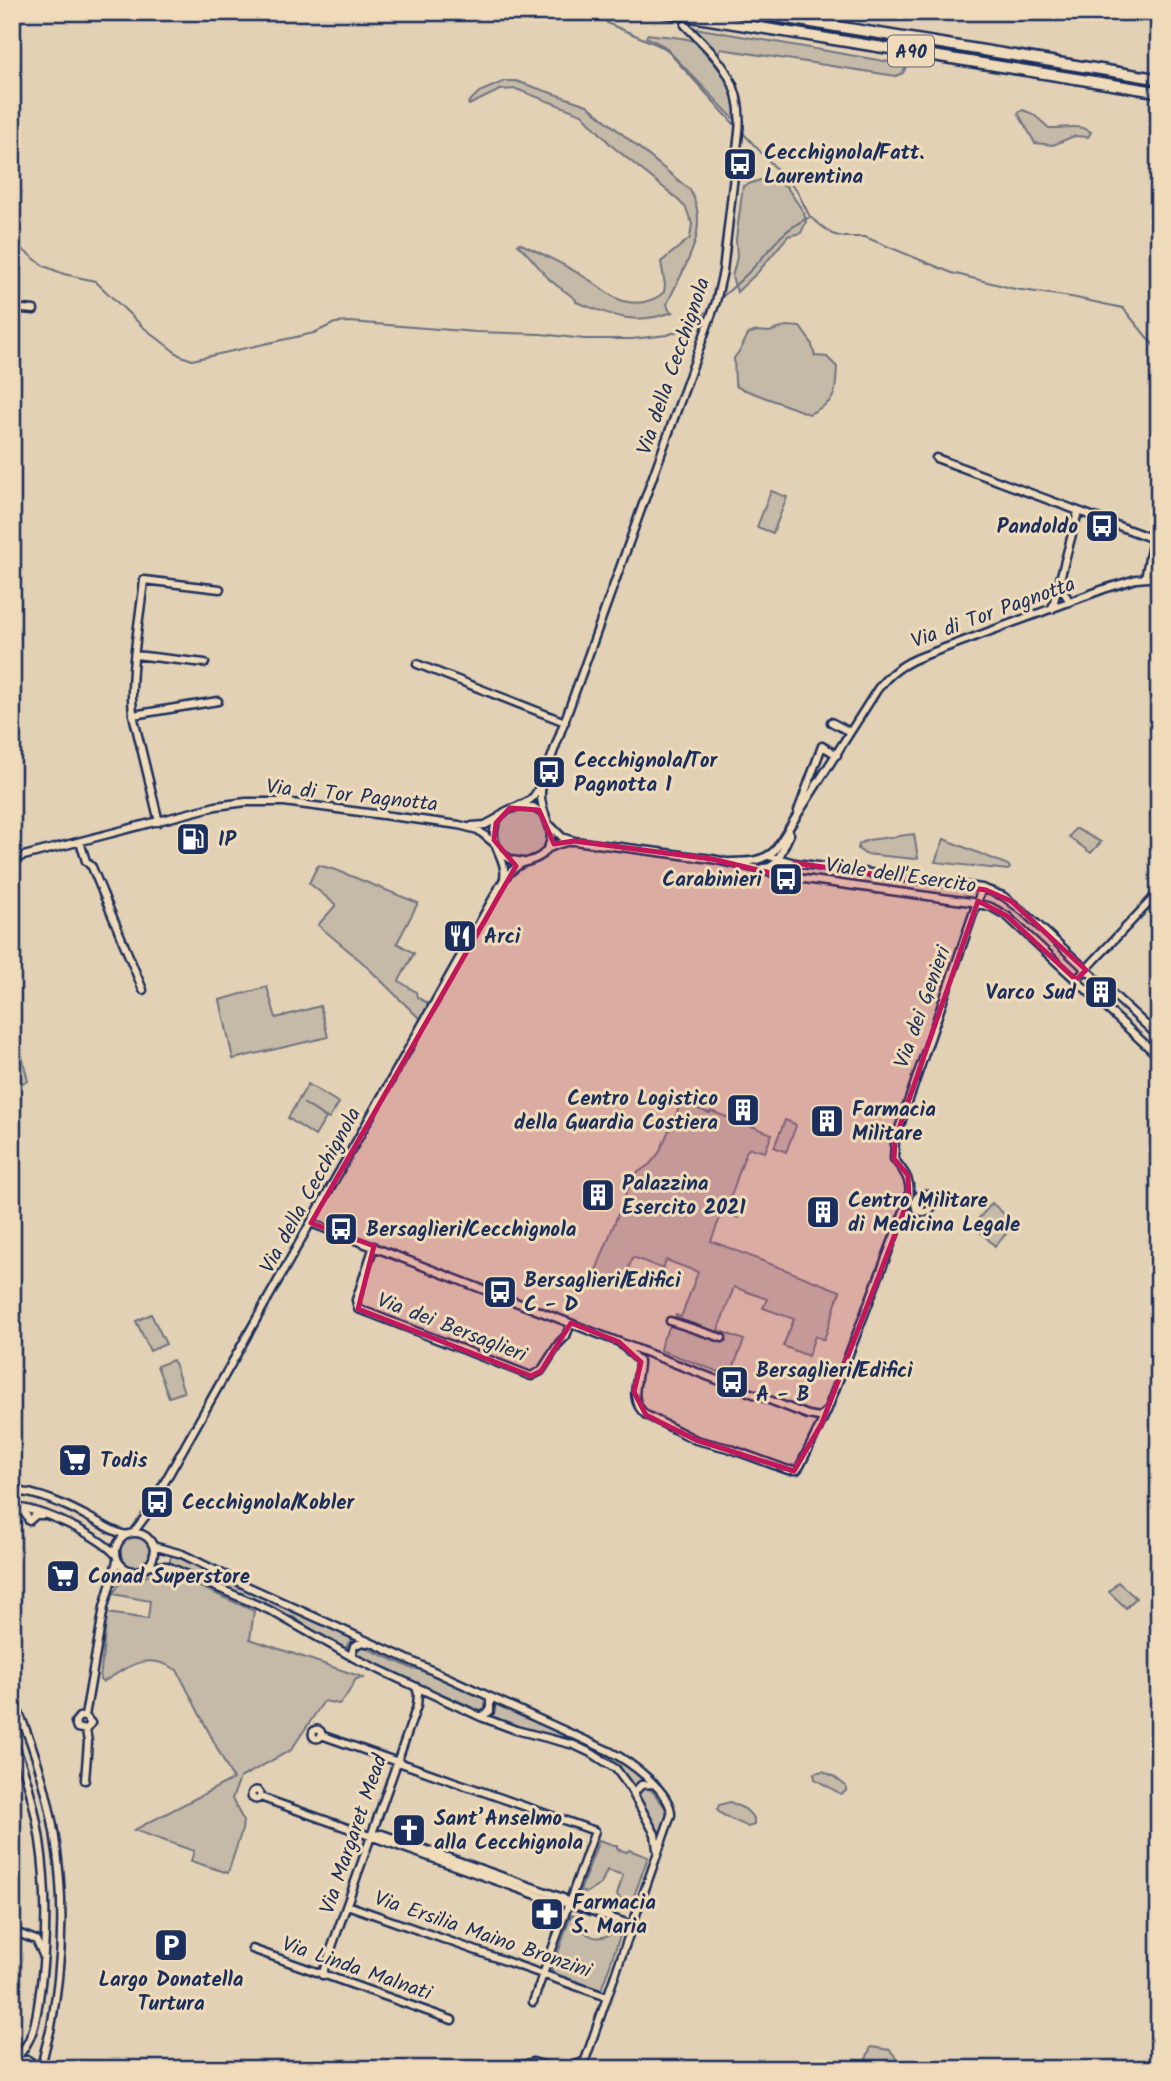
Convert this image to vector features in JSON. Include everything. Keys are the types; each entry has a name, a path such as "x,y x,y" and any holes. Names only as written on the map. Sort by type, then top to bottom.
{"highway":[{"name":"A90","path":"663,12 1159,92"},
{"name":"A90","path":"747,12 1159,79"}],"street":[{"name":"Via della Cecchignola","path":"544,815 540,798 544,778 720,288 740,106 732,79 712,52 685,25"},
{"path":"12,308 34,310"},
{"path":"936,458 1156,540 1144,578"},
{"path":"1052,609 1078,512"},
{"name":"Via di Tor Pagnotta","path":"764,868 769,856 794,822 880,685 901,666 1127,582 1159,577"},
{"path":"159,822 133,715 135,656 144,580 220,589"},
{"path":"1058,583 1070,602"},
{"path":"135,656 205,663"},
{"path":"417,664 565,722"},
{"path":"133,715 218,701"},
{"path":"831,722 850,732"},
{"path":"794,822 822,746 837,755"},
{"name":"Via della Cecchignola","path":"499,817 510,808 532,798 544,778"},
{"name":"Via di Tor Pagnotta","path":"12,859 227,804 270,801 459,825 482,825 499,817"},
{"path":"518,806 533,807 544,815 562,837 574,841 764,868"},
{"path":"499,817 494,828 496,845 505,869 504,879"},
{"name":"Via di Tor Pagnotta","path":"764,868 773,865 779,858 794,822"},
{"name":"Via di Tor Pagnotta","path":"459,825 481,832 496,845"},
{"path":"547,849 551,839 550,825"},
{"path":"547,849 574,841"},
{"path":"80,842 143,990"},
{"name":"Via della Cecchignola","path":"130,1534 145,1517 504,879 511,871 538,858 547,849"},
{"path":"783,850 795,863 795,870 790,877"},
{"path":"500,853 509,859 525,862"},
{"path":"730,862 755,861 769,856"},
{"name":"Viale dell'Esercito","path":"769,856 795,863 982,888 1007,899 1159,1037"},
{"name":"Viale dell'Esercito","path":"764,868 772,873 790,877 991,907 1004,914 1159,1057"},
{"name":"Via dei Genieri","path":"827,1411 909,1198 911,1189 908,1175 894,1159 895,1140 982,888"},
{"path":"1076,981 1159,892"},
{"path":"1106,1008 1116,997"},
{"path":"311,1223 808,1415 819,1417 827,1411"},
{"name":"Via dei Bersaglieri","path":"373,1247 356,1305 358,1309 531,1376 541,1371 566,1336 571,1323"},
{"path":"670,1321 722,1338"},
{"path":"619,1342 639,1362 634,1392 639,1409 646,1415 696,1440 728,1448 762,1462 794,1472 797,1470 827,1411"},
{"path":"12,1491 38,1496 90,1518 118,1534 147,1537"},
{"path":"13,1507 45,1515 62,1523 69,1533 80,1531 97,1540 117,1558 121,1567 130,1571"},
{"path":"13,1507 22,1510 29,1521 36,1515 45,1515"},
{"path":"145,1517 147,1537 153,1546 153,1556 147,1566"},
{"path":"85,1716 105,1603 113,1582 118,1544 130,1534"},
{"path":"153,1546 182,1554 619,1756 639,1769 653,1784 669,1805 671,1811 668,1824 583,2065 570,2069"},
{"path":"113,1582 130,1571 147,1566 166,1566 293,1622 354,1658 481,1717 590,1752 615,1769 634,1793 657,1837 656,1855"},
{"path":"354,1658 353,1649 357,1643 379,1647"},
{"name":"Via Margaret Mead","path":"322,1975 417,1706 418,1694 415,1687"},
{"path":"417,1706 422,1700 434,1696"},
{"path":"12,1697 30,1740 48,1797 57,1843 61,1888 59,1968 51,2027 41,2069 28,2060 12,2062"},
{"path":"481,1717 490,1711 490,1698"},
{"path":"85,1716 91,1723 86,1730 88,1744 85,1780"},
{"path":"85,1716 79,1717 75,1722 79,1730 86,1730"},
{"path":"321,1735 595,1831 533,2003"},
{"path":"12,1738 36,1819 44,1876 46,1924 33,2033 23,2053 12,2062"},
{"path":"634,1793 641,1785 653,1784"},
{"path":"260,1797 504,1880 561,1903 569,1903 632,1925"},
{"name":"Via Ersilia Maino Bronzini","path":"347,1905 607,1997"},
{"path":"32,1938 40,1934 46,1924"},
{"path":"12,1931 36,1940 44,1957"},
{"name":"Via Linda Malnati","path":"252,1949 452,2020"},
{"path":"509,2069 533,2062 557,2069"}],"highlighted area":[{"path":"510,808 539,810 554,844 574,841 712,859 796,879 795,863 986,890 1011,901 1086,970 1076,980 1007,916 978,901 895,1140 894,1159 908,1175 909,1198 822,1423 794,1471 696,1440 646,1415 634,1392 641,1362 619,1342 571,1323 541,1371 531,1376 358,1309 374,1246 311,1223 516,866 494,840 496,823"}],"shaded area":[{"path":"695,28 907,65 903,73 896,76 721,49 718,52 695,32"},
{"path":"648,34 687,39 698,44 728,83 735,99 735,117 733,118 664,46 646,37"},
{"path":"505,81 516,81 587,105 690,190 696,205 697,233 688,262 667,304 673,312 646,318 624,318 576,302 549,279 518,245 519,243 565,266 619,299 640,303 664,292 661,262 690,238 692,224 686,208 674,196 612,146 582,114 516,89 500,90 469,105 479,92"},
{"path":"1023,110 1033,114 1049,128 1077,127 1091,132 1088,137 1074,136 1053,145 1035,143 1018,113"},
{"path":"760,180 786,186 804,213 806,222 801,233 788,236 737,292 732,277 737,257 736,239 743,186"},
{"path":"786,326 800,327 811,342 815,356 827,357 837,367 833,397 809,414 737,387 735,382 734,358 748,334 757,331 769,332"},
{"path":"771,491 787,497 773,533 757,527"},
{"path":"522,809 539,817 547,834 539,851 522,859 505,851 497,834 505,817"},
{"path":"1075,829 1101,842 1091,853 1069,837"},
{"path":"914,834 918,858 915,859 865,854 858,849 859,844 868,840"},
{"path":"944,839 1010,868 1008,870 935,862"},
{"path":"318,865 418,903 397,943 414,953 399,981 429,1004 421,1018 318,925 336,905 309,883"},
{"path":"267,987 276,1018 320,1006 328,1037 233,1059 220,1000"},
{"path":"12,1013 28,1081 12,1086"},
{"path":"308,1084 339,1103 329,1119 303,1103 326,1118 315,1136 288,1118"},
{"path":"681,1103 710,1113 711,1111 772,1134 765,1152 750,1148 746,1152 728,1205 728,1209 736,1217 722,1213 711,1241 840,1291 824,1340 815,1336 808,1356 783,1346 794,1319 763,1308 767,1299 734,1287 718,1330 744,1340 730,1376 660,1350 676,1315 681,1317 698,1272 666,1260 663,1269 633,1257 622,1284 595,1273 633,1176 650,1164 659,1153"},
{"path":"785,1120 796,1126 786,1152 774,1147"},
{"path":"992,1203 1015,1224 995,1246 973,1225"},
{"path":"151,1314 166,1344 150,1351 136,1321"},
{"path":"173,1360 184,1392 169,1397 157,1366"},
{"path":"135,1537 146,1541 150,1552 146,1563 135,1567 124,1563 120,1552 124,1541"},
{"path":"172,1554 353,1639 346,1650 293,1617 169,1563"},
{"path":"158,1571 174,1575 254,1611 250,1639 365,1678 356,1679 339,1704 324,1701 291,1750 240,1778 232,1799 243,1820 242,1830 228,1873 191,1861 194,1851 134,1830 233,1779 177,1670 166,1664 147,1661 130,1666 103,1682 100,1680 107,1613 148,1619 150,1601 113,1594 123,1579 142,1578"},
{"path":"1118,1582 1136,1598 1126,1608 1109,1592"},
{"path":"358,1646 482,1697 487,1705 481,1711 440,1693 434,1693 357,1656 355,1652"},
{"path":"496,1704 622,1761 646,1780 634,1787 610,1762 585,1747 525,1731 488,1717 494,1713"},
{"path":"823,1771 846,1786 846,1791 841,1794 815,1779 814,1773"},
{"path":"643,1789 652,1791 668,1811 660,1835 640,1797"},
{"path":"730,1802 745,1809 754,1818 754,1825 748,1827 717,1810 719,1805"},
{"path":"599,1840 617,1846 617,1849 648,1857 629,1910 617,1895 623,1875 607,1870 601,1884 586,1893 580,1891"},
{"path":"571,1915 577,1917 583,1930 592,1936 603,1937 616,1931 621,1933 601,1990 551,1973"},
{"path":"871,2047 890,2050 898,2060 897,2069 866,2069 866,2059"}],"waterway":[{"path":"605,12 607,23 665,48 735,125"},
{"path":"744,134 797,191 810,217 832,234 865,237 952,273 1015,289 1123,308 1159,349"},
{"path":"722,297 789,229 808,218"},
{"path":"12,245 44,266 95,281 143,327 179,355 192,360 314,333 335,323 541,334 584,339 632,339 667,335 684,329 710,309"}],"place":[{"name":"Cecchignola/Fatt. Laurentina","path":"740,164"},
{"name":"Pandoldo","path":"1102,526"},
{"name":"Cecchignola/Tor Pagnotta 1","path":"549,772"},
{"name":"IP","path":"193,839"},
{"name":"Carabinieri","path":"786,879"},
{"name":"Arci","path":"460,936"},
{"name":"Varco Sud","path":"1101,992"},
{"name":"Centro Logistico della Guardia Costiera","path":"743,1110"},
{"name":"Farmacia Militare","path":"827,1121"},
{"name":"Palazzina Esercito 2021","path":"598,1195"},
{"name":"Centro Militare di Medicina Legale","path":"823,1212"},
{"name":"Bersaglieri/Cecchignola","path":"341,1229"},
{"name":"Bersaglieri/Edifici C - D","path":"500,1292"},
{"name":"Bersaglieri/Edifici A - B","path":"732,1382"},
{"name":"Todis","path":"75,1460"},
{"name":"Cecchignola/Kobler","path":"157,1502"},
{"name":"Conad Superstore","path":"63,1576"},
{"name":"Sant’Anselmo alla Cecchignola","path":"409,1830"},
{"name":"Farmacia S. Maria","path":"547,1914"},
{"name":"Largo Donatella Turtura","path":"171,1945"}]}
